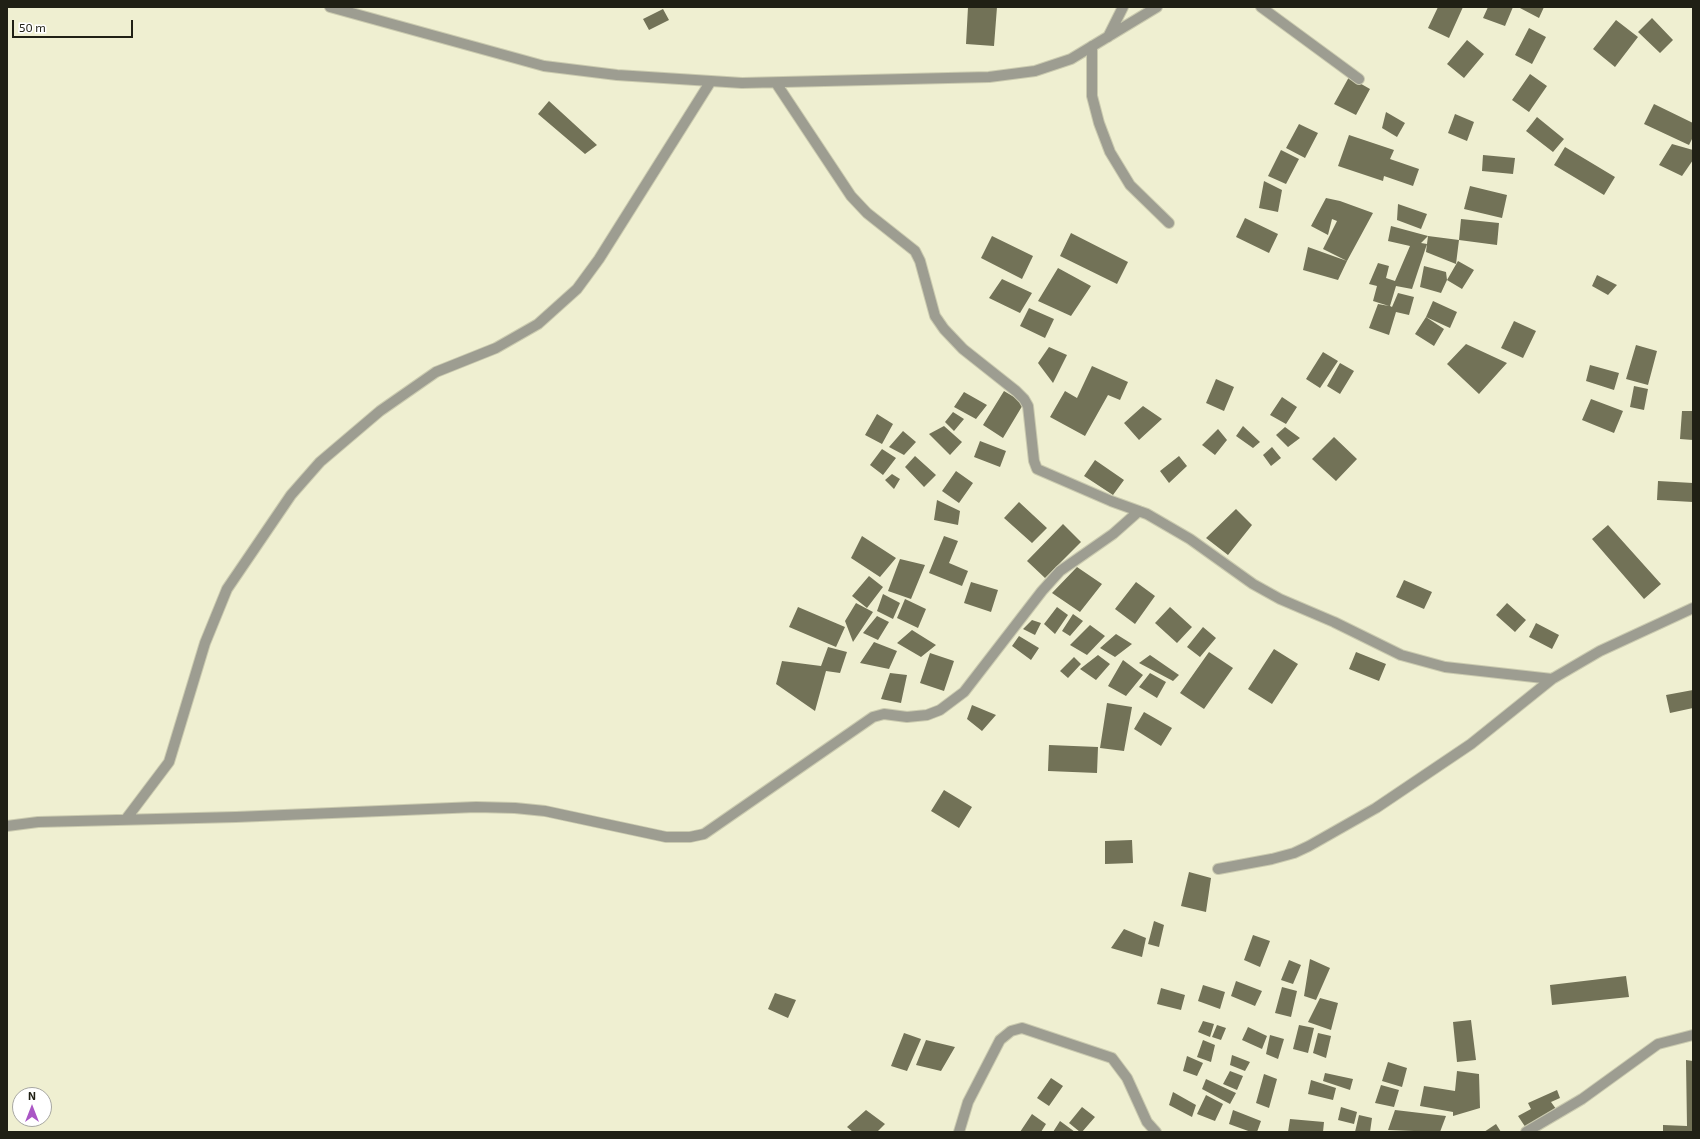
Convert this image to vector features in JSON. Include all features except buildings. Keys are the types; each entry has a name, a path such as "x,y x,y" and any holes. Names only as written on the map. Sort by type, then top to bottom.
{"street":[{"path":"330,7 544,66 617,75 711,81 776,83 989,77 1035,72 1071,59 1157,7"},
{"path":"1108,37 1124,7"},
{"path":"1261,7 1359,79"},
{"path":"1092,46 1092,96 1099,123 1110,152 1130,185 1169,223"},
{"path":"126,819 168,762 205,643 227,589 291,495 320,462 380,411 436,372 496,348 538,324 576,289 599,259 711,81"},
{"path":"776,83 851,196 867,213 915,252 920,261 935,316 944,329 963,349 1024,399 1028,406 1034,461 1037,468 1111,501 1139,511 1190,538 1253,584 1280,599 1334,622 1401,655 1445,667 1552,679"},
{"path":"7,826 38,822 236,817 508,807 545,811 666,837 690,837 704,834 873,717 884,714 907,717 927,715 940,710 964,692 1042,591 1060,571 1113,534 1139,511"},
{"path":"1218,869 1272,859 1294,853 1310,846 1376,808 1471,744 1552,679 1600,652 1693,608"},
{"path":"959,1132 968,1102 1000,1040 1010,1031 1022,1028 1112,1058 1126,1078 1147,1122 1156,1132"},
{"path":"1526,1132 1582,1100 1658,1044 1693,1035"}]}
